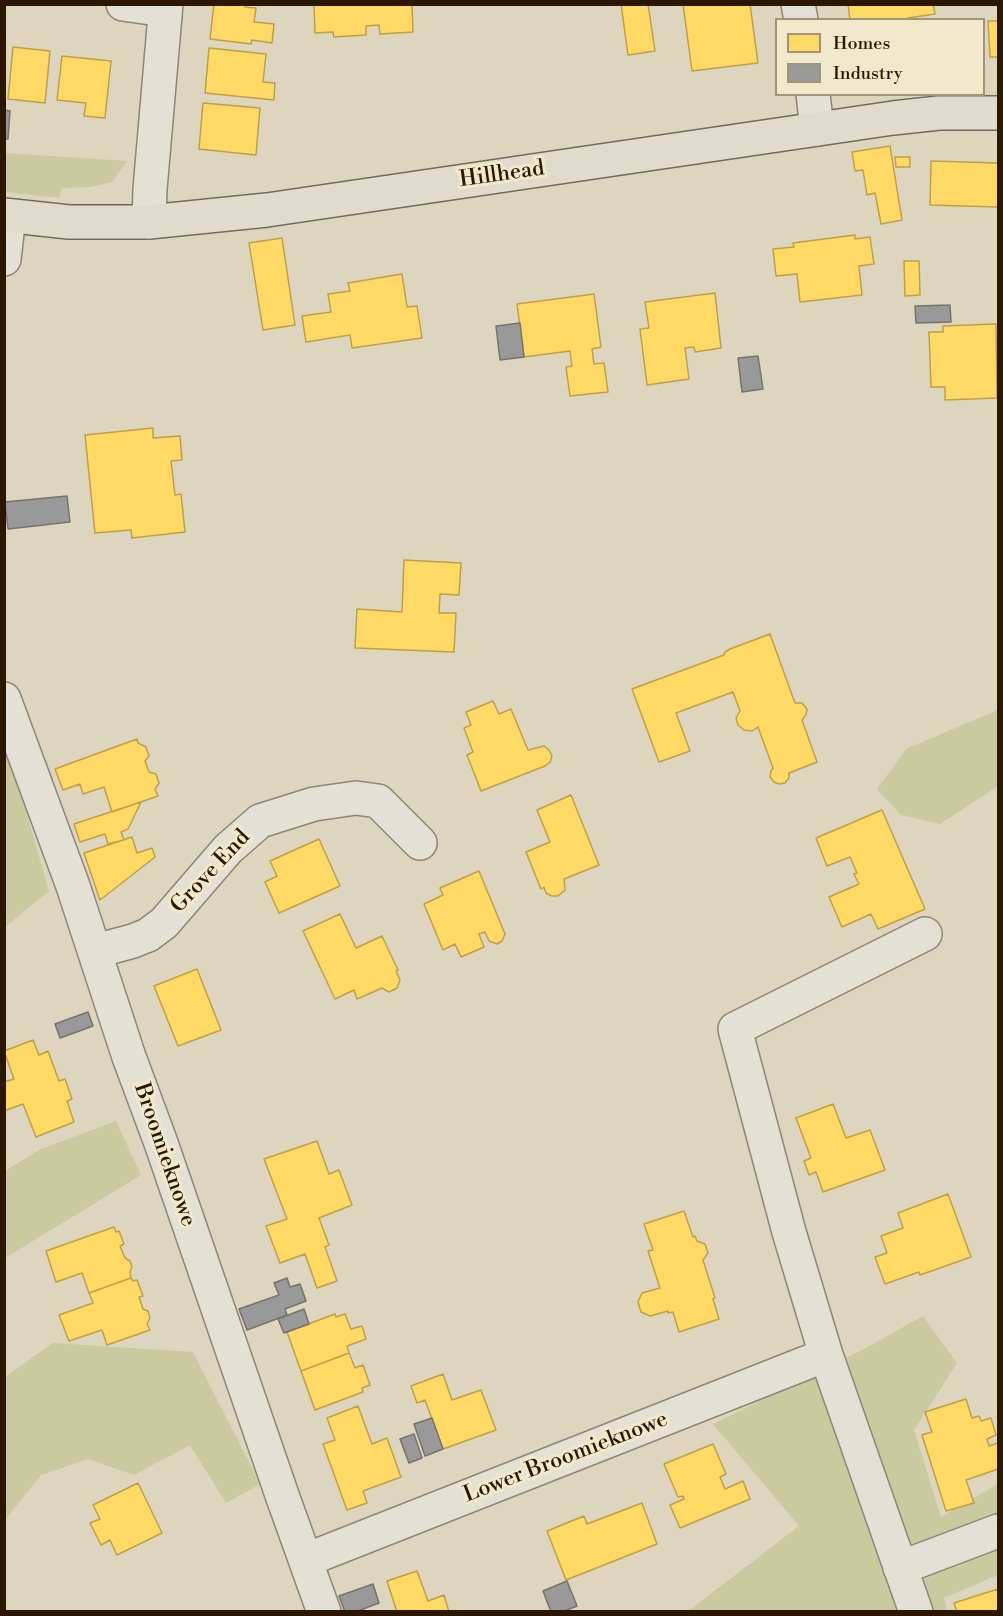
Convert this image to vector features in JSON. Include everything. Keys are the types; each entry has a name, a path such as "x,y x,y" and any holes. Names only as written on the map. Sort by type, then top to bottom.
{"main road":[{"name":"Hillhead","path":"7,216 69,222 149,222 267,210 818,129 939,113 999,112"}],"street":[{"path":"123,4 165,7 149,222"},
{"path":"813,96 818,129"},
{"path":"4,259 7,216"},
{"name":"Broomieknowe","path":"4,699 96,951 129,1057 324,1611"},
{"name":"Grove End","path":"96,951 148,935 164,923 228,849 260,820 314,804 356,798 378,801 420,843"},
{"path":"916,1611 826,1355 789,1232 735,1029 925,934"},
{"name":"Lower Broomieknowe","path":"306,1560 826,1355"},
{"path":"900,1568 999,1531"}],"green space":[{"path":"4,153 127,161 112,182 91,187 62,188 59,198 5,192"},
{"path":"998,710 998,786 940,824 901,815 877,789 906,749"},
{"path":"4,734 49,891 5,927 4,927"},
{"path":"116,1121 141,1175 5,1258 5,1171 39,1150"},
{"path":"923,1316 957,1363 914,1430 941,1517 998,1484 998,1575 944,1598 947,1611 687,1612 799,1526 713,1424 864,1349"},
{"path":"53,1343 193,1352 260,1484 226,1503 190,1445 134,1475 88,1459 41,1475 5,1520 5,1377"}],"building: Homes":[{"path":"214,4 245,4 245,7 256,8 254,22 274,24 272,43 252,40 251,44 210,39"},
{"path":"314,4 412,4 413,32 380,34 379,25 366,26 366,35 334,37 333,32 315,33"},
{"path":"621,4 648,4 655,51 628,55"},
{"path":"683,4 750,4 758,63 692,71"},
{"path":"848,4 933,4 935,14 908,18 850,18"},
{"path":"988,21 998,21 998,57 990,57"},
{"path":"13,47 50,51 45,103 8,99"},
{"path":"209,48 266,54 263,82 275,83 274,100 205,93"},
{"path":"62,56 111,61 105,118 84,116 86,103 57,100"},
{"path":"203,103 260,108 256,155 199,149"},
{"path":"890,146 902,220 881,224 875,193 867,195 863,170 855,171 852,152"},
{"path":"895,157 910,157 910,167 896,167"},
{"path":"931,161 998,163 998,207 930,205"},
{"path":"855,235 855,239 870,237 874,264 859,266 862,295 800,302 797,274 776,276 773,249 794,247 793,243"},
{"path":"282,238 295,325 263,330 249,243"},
{"path":"904,261 919,261 920,295 905,296"},
{"path":"402,274 407,307 417,306 422,338 352,348 350,335 306,342 302,316 331,312 328,294 350,291 348,283"},
{"path":"715,293 721,348 695,352 694,347 685,348 689,379 647,385 640,329 649,328 645,302"},
{"path":"594,294 601,347 592,349 594,364 604,363 608,392 570,396 566,367 572,366 570,351 524,357 517,304"},
{"path":"996,324 997,398 945,400 945,387 931,387 929,332 943,332 943,326"},
{"path":"153,428 153,438 180,436 182,460 171,461 175,495 181,494 185,532 132,538 131,530 95,533 85,435"},
{"path":"404,560 461,563 459,595 440,594 439,613 456,613 454,652 355,648 357,609 402,612"},
{"path":"770,634 795,703 802,703 807,709 802,720 817,762 789,773 789,778 785,783 774,782 770,777 773,768 758,727 752,731 744,730 738,725 736,718 740,711 733,692 676,713 690,751 659,762 632,689 724,655 730,649"},
{"path":"493,701 499,714 511,709 528,750 544,746 552,756 550,762 545,766 481,791 467,755 473,752 464,728 471,725 466,712"},
{"path":"137,739 138,743 146,747 149,756 145,761 149,772 156,774 159,783 155,789 158,796 112,812 104,787 83,794 80,784 63,790 55,769"},
{"path":"571,795 599,865 564,879 565,890 558,896 552,896 546,893 544,887 541,889 526,852 550,842 537,810"},
{"path":"141,802 128,829 121,832 124,840 108,844 105,834 80,842 74,824"},
{"path":"882,810 925,909 878,929 871,914 842,927 829,897 859,884 854,874 857,873 850,857 827,866 816,838"},
{"path":"132,837 137,853 152,848 155,857 100,900 84,853"},
{"path":"319,839 340,886 279,913 265,882 277,876 270,861"},
{"path":"479,871 505,934 502,941 497,944 489,941 485,932 479,934 484,947 461,957 455,944 443,950 424,904 443,895 440,888"},
{"path":"340,914 356,948 382,936 398,970 396,971 400,980 397,988 389,992 382,988 357,999 354,990 335,999 303,931"},
{"path":"197,969 221,1030 178,1046 154,986"},
{"path":"33,1040 39,1055 48,1051 59,1081 65,1079 72,1099 67,1101 74,1122 36,1137 23,1104 4,1111 4,1082 14,1079 4,1051"},
{"path":"833,1104 846,1138 870,1130 885,1170 823,1192 816,1172 809,1175 804,1161 811,1158 796,1118"},
{"path":"317,1141 329,1174 339,1170 352,1205 319,1218 329,1245 325,1247 337,1281 317,1288 305,1254 280,1263 266,1226 287,1219 264,1159"},
{"path":"948,1194 971,1257 920,1275 919,1272 885,1284 875,1257 887,1253 881,1236 903,1228 898,1213"},
{"path":"684,1211 693,1237 695,1236 697,1241 705,1244 708,1253 703,1260 719,1319 679,1332 673,1312 668,1313 668,1311 650,1316 641,1312 638,1302 642,1293 660,1288 648,1251 653,1250 644,1224"},
{"path":"114,1227 116,1232 119,1231 124,1244 120,1246 132,1267 131,1278 89,1293 82,1273 56,1282 46,1251"},
{"path":"131,1278 133,1281 137,1280 143,1296 139,1297 143,1309 148,1311 150,1318 147,1324 150,1330 107,1345 102,1330 69,1341 59,1315 93,1303 89,1293"},
{"path":"335,1314 336,1317 345,1314 351,1329 362,1326 366,1339 347,1346 349,1353 301,1371 287,1332"},
{"path":"349,1353 355,1368 363,1365 370,1385 362,1388 363,1392 315,1410 301,1371"},
{"path":"443,1374 452,1400 481,1390 496,1430 443,1449 425,1400 417,1403 411,1386"},
{"path":"966,1399 972,1418 979,1416 981,1421 991,1418 996,1435 987,1439 989,1446 998,1443 998,1469 966,1480 974,1503 946,1511 922,1435 932,1432 925,1412"},
{"path":"358,1406 372,1444 387,1438 401,1477 363,1491 367,1503 347,1510 323,1444 335,1440 327,1418"},
{"path":"713,1444 726,1474 720,1477 725,1489 743,1481 750,1499 680,1528 670,1505 684,1499 683,1496 678,1497 664,1464"},
{"path":"138,1483 162,1533 117,1555 110,1540 101,1545 90,1523 100,1519 93,1505"},
{"path":"642,1503 657,1544 566,1580 547,1531 584,1516 587,1524"},
{"path":"417,1571 428,1601 444,1595 449,1612 397,1612 387,1581"},
{"path":"998,1589 998,1612 957,1612 954,1603"}],"building: Industry":[{"path":"4,110 10,111 8,139 4,139"},
{"path":"950,305 951,322 916,323 915,306"},
{"path":"520,323 524,357 500,360 496,326"},
{"path":"758,356 763,389 742,392 738,358"},
{"path":"67,496 70,522 8,529 5,502"},
{"path":"88,1012 93,1026 60,1038 55,1024"},
{"path":"287,1278 290,1287 300,1284 306,1301 285,1309 287,1315 247,1330 239,1309 279,1295 274,1283"},
{"path":"304,1309 309,1324 284,1333 278,1319"},
{"path":"432,1418 443,1449 425,1456 414,1424"},
{"path":"414,1434 422,1458 409,1463 400,1439"},
{"path":"567,1581 577,1606 562,1612 551,1612 543,1591"},
{"path":"373,1584 379,1603 355,1612 345,1612 339,1596"}]}
